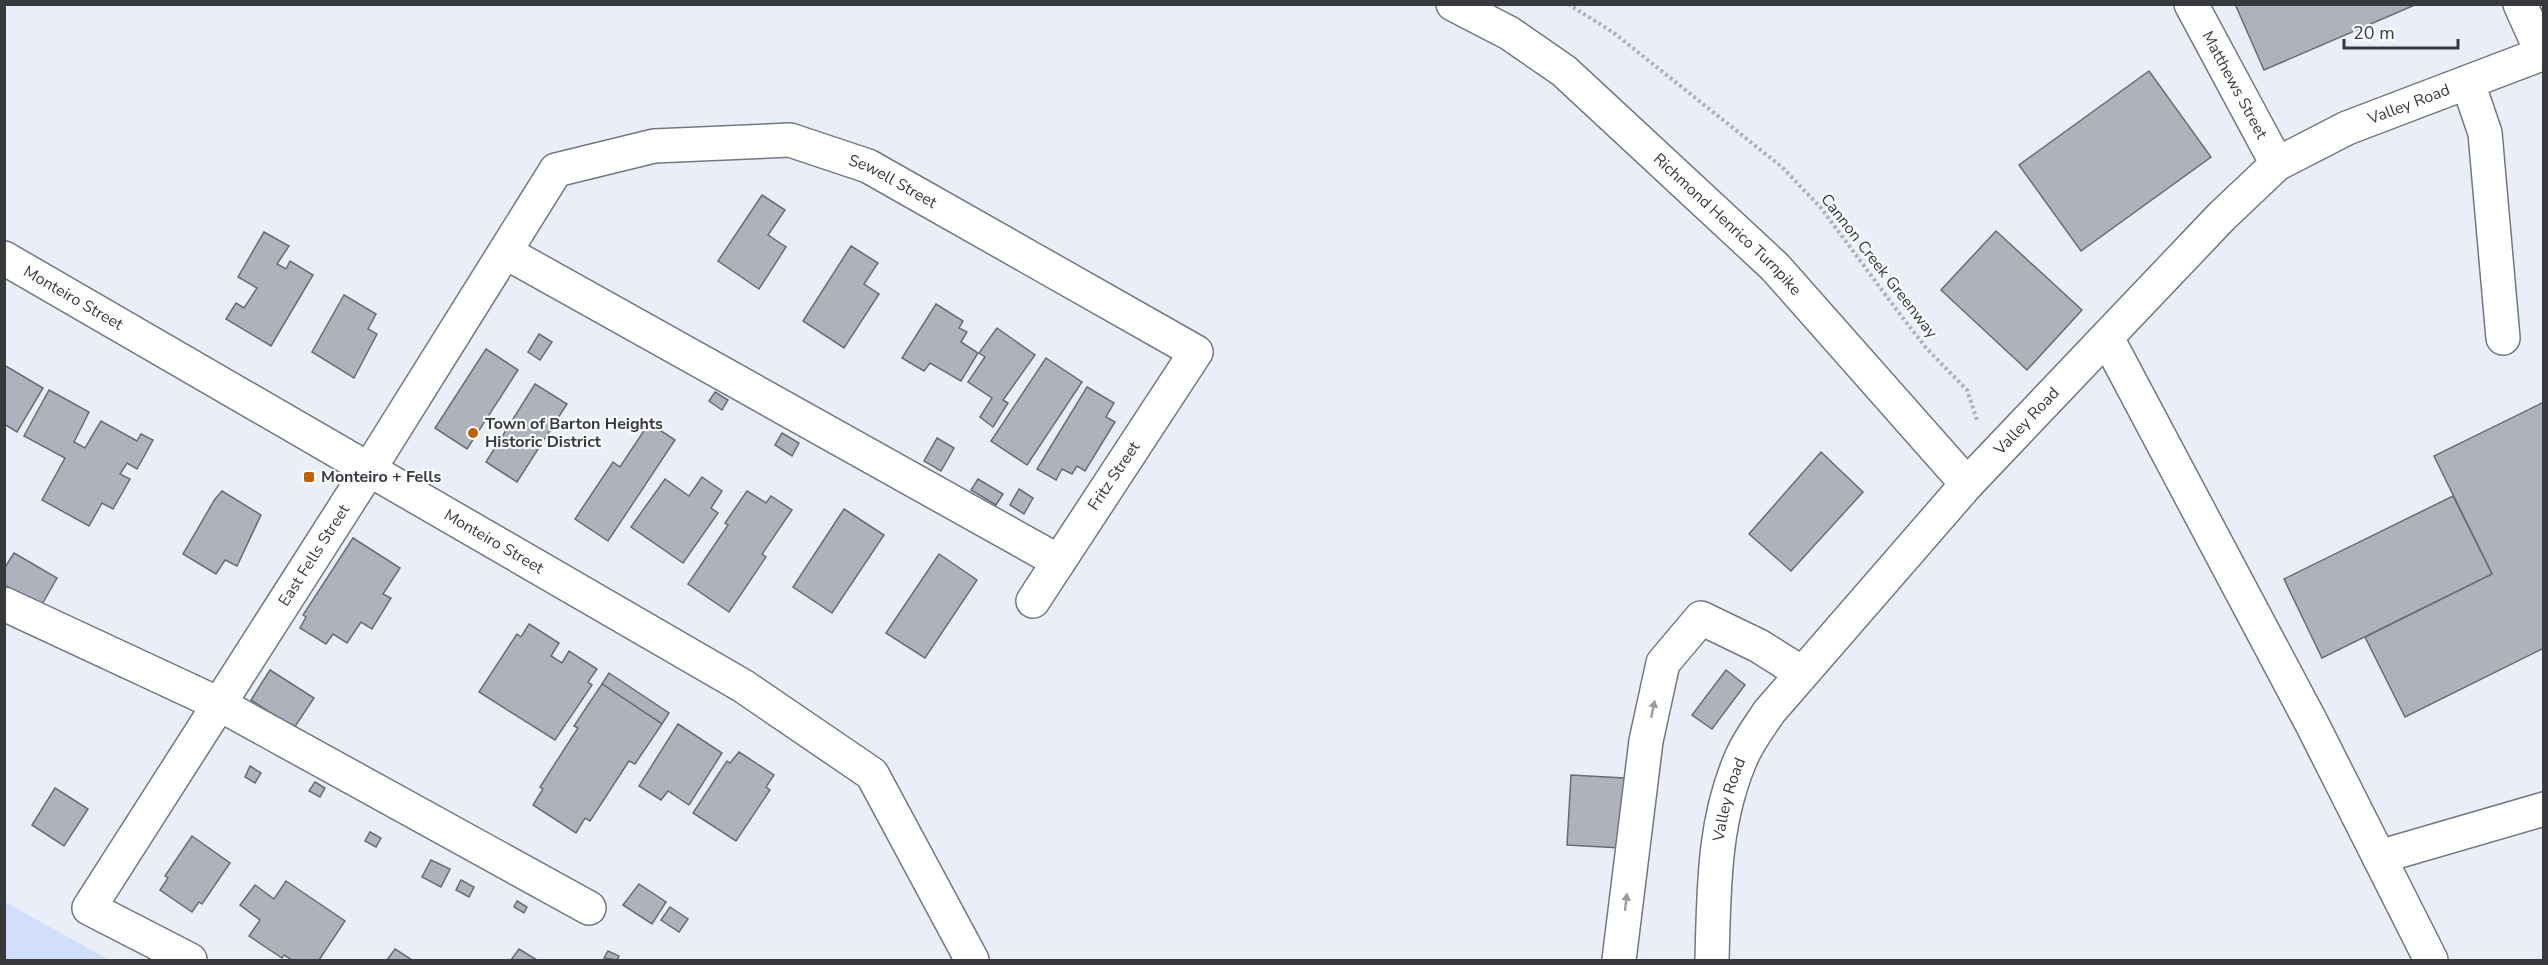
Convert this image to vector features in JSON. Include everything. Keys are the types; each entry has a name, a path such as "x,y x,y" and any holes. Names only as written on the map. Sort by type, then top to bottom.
{"street":[{"name":"Richmond Henrico Turnpike","path":"1453,4 1509,33 1564,71 1767,259 1967,484"},
{"name":"Matthews Street","path":"2191,4 2277,164"},
{"path":"2520,4 2543,53"},
{"name":"Valley Road","path":"1712,960 1715,854 1725,800 1743,754 1769,712 1967,484 2222,216 2277,164 2347,128 2543,53"},
{"path":"2468,83 2485,133 2503,338"},
{"name":"Sewell Street","path":"556,170 654,146 790,140 868,166 1196,352"},
{"name":"East Fells Street","path":"190,960 88,908 368,471 556,170"},
{"path":"505,252 1058,561"},
{"name":"Monteiro Street","path":"4,258 368,471 743,686 872,774 972,960"},
{"path":"2107,338 2312,724 2431,960"},
{"name":"Fritz Street","path":"1033,601 1196,352"},
{"path":"4,604 219,704 588,908"},
{"path":"1619,960 1646,741 1663,663 1701,618 1759,646 1802,673"},
{"path":"2379,857 2544,809"}],"path":[{"name":"Cannon Creek Greenway","path":"1568,4 1614,33 1760,148 1821,208 1927,348 1967,390 1990,460"}],"shaded area":[{"path":"5,902 109,960 5,960"}],"building":[{"path":"2235,4 2417,4 2264,70"},
{"path":"2149,71 2211,157 2081,251 2019,165"},
{"path":"762,195 785,210 768,235 786,247 759,289 718,261"},
{"path":"1996,231 2082,310 2027,370 1941,290"},
{"path":"264,232 289,246 277,264 286,269 290,261 313,275 271,346 226,319 236,303 244,308 257,288 238,277"},
{"path":"851,246 878,263 864,284 879,294 844,348 803,321"},
{"path":"344,295 376,314 368,329 377,334 354,378 312,352"},
{"path":"936,304 963,321 959,328 967,332 961,342 978,353 961,381 930,363 924,371 902,358"},
{"path":"997,328 1035,355 1003,400 1008,403 993,427 980,417 992,398 968,382 985,357 979,353"},
{"path":"539,334 552,342 540,360 528,352"},
{"path":"486,349 518,370 467,449 435,428"},
{"path":"1046,358 1082,382 1027,465 991,441"},
{"path":"4,365 43,388 17,432 4,424"},
{"path":"535,384 567,404 517,482 486,462"},
{"path":"1087,387 1114,403 1106,417 1115,422 1085,471 1077,466 1072,474 1062,469 1056,480 1037,469"},
{"path":"49,390 89,412 74,442 85,448 101,421 137,441 141,434 153,440 137,469 127,463 120,474 130,479 113,509 102,503 89,526 42,500 65,458 24,436"},
{"path":"715,392 728,400 722,410 709,401"},
{"path":"2544,402 2544,648 2405,717 2365,637 2492,574 2434,456"},
{"path":"649,423 675,440 608,541 575,519 613,462 620,467"},
{"path":"782,433 799,443 792,456 775,445"},
{"path":"937,438 954,448 941,471 924,461"},
{"path":"1821,452 1863,492 1791,571 1749,534"},
{"path":"702,477 722,491 711,508 718,513 683,563 631,527 665,479 689,496"},
{"path":"978,479 1003,494 996,505 971,490"},
{"path":"1019,489 1033,498 1024,514 1010,505"},
{"path":"222,491 261,515 237,566 225,560 216,574 183,554"},
{"path":"747,491 766,503 771,496 792,510 762,554 766,557 729,612 688,584 728,525 725,523"},
{"path":"2453,496 2492,574 2322,658 2284,579"},
{"path":"844,509 884,535 832,613 793,587"},
{"path":"353,538 400,568 383,594 391,598 372,629 361,622 347,643 333,634 326,644 300,628 306,617 303,615"},
{"path":"14,553 57,578 41,606 4,585 4,569"},
{"path":"939,554 977,580 925,658 886,633"},
{"path":"529,624 559,643 551,656 562,663 569,651 597,669 588,682 592,685 555,740 479,692 517,634 521,637"},
{"path":"270,670 314,698 294,728 251,700"},
{"path":"1726,670 1745,685 1712,729 1692,715"},
{"path":"609,673 669,713 662,724 602,684"},
{"path":"602,684 662,724 635,764 629,761 590,821 585,818 576,833 533,805 543,789 540,787 578,728 574,726"},
{"path":"678,724 722,753 689,805 668,791 661,800 639,786"},
{"path":"739,752 774,775 766,787 770,790 736,841 693,813 727,761 730,763"},
{"path":"250,766 261,773 255,783 245,777"},
{"path":"1571,775 1624,778 1621,848 1567,845"},
{"path":"315,782 325,788 320,797 309,791"},
{"path":"55,788 88,809 64,846 32,825"},
{"path":"370,832 381,838 376,847 365,841"},
{"path":"192,836 230,863 202,904 199,902 192,912 160,890 168,878 165,876"},
{"path":"431,860 450,869 441,887 422,877"},
{"path":"461,880 474,887 469,897 456,890"},
{"path":"286,881 345,921 319,960 292,960 284,955 282,958 249,936 260,920 240,905 255,885 274,899"},
{"path":"639,884 666,902 652,924 623,905"},
{"path":"517,901 527,907 524,913 514,907"},
{"path":"670,907 688,919 679,932 661,920"},
{"path":"395,949 412,960 387,960"},
{"path":"519,949 537,960 511,960"},
{"path":"608,951 619,956 617,960 604,958"}],"place":[{"name":"Town of Barton Heights Historic District","path":"473,433"},
{"name":"Monteiro + Fells","path":"309,477"}]}
